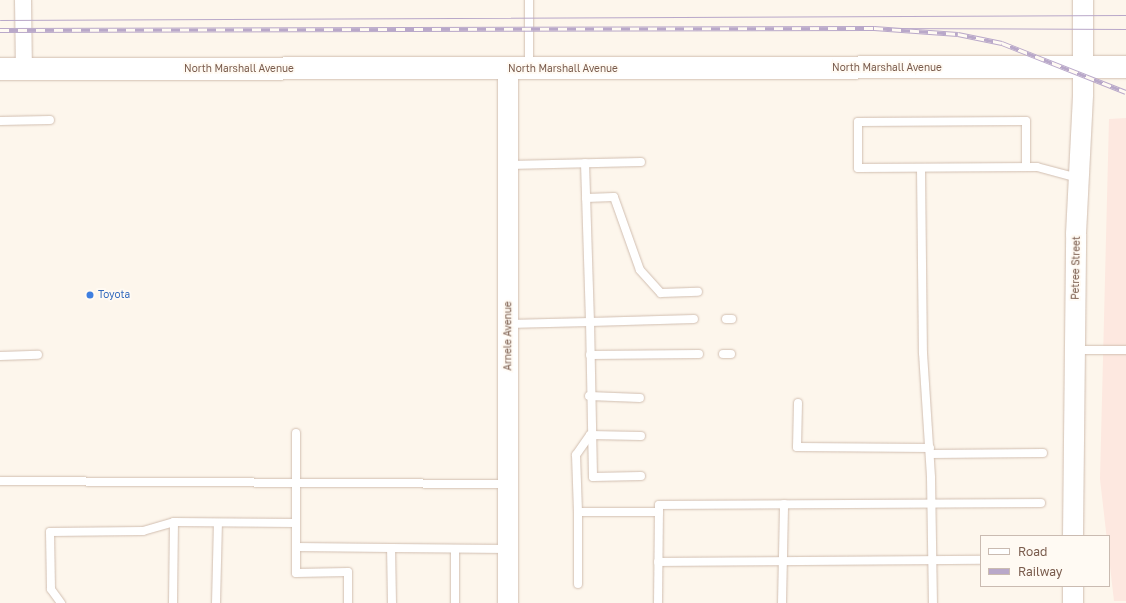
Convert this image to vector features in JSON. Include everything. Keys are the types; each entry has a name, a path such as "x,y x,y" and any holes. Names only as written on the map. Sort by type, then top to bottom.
{"main road":[{"name":"North Marshall Avenue","path":"0,69 1126,67"}],"street":[{"path":"23,0 24,69"},
{"name":"Petree Street","path":"1073,535 1078,178 1083,67 1083,0"},
{"name":"Arnele Avenue","path":"508,603 508,165 518,69"},
{"path":"1073,587 1073,603"}],"lane":[{"path":"518,69 529,0"},
{"path":"0,121 50,120"},
{"path":"1026,167 1026,121 858,122 858,168 1026,167 1078,178"},
{"path":"508,165 641,162"},
{"path":"585,163 590,322 589,396 592,477 641,476"},
{"path":"921,168 923,353 930,451 933,603"},
{"path":"586,198 614,197 640,270 661,293 698,292"},
{"path":"508,324 694,319"},
{"path":"1075,350 1126,350"},
{"path":"590,355 699,354"},
{"path":"0,356 38,355"},
{"path":"589,396 640,398"},
{"path":"798,403 797,447 1043,453"},
{"path":"296,433 296,572 348,572 348,603"},
{"path":"590,435 641,436"},
{"path":"578,584 576,455 590,435"},
{"path":"0,481 295,484 508,484"},
{"path":"658,603 659,505 1041,503"},
{"path":"782,603 784,504"},
{"path":"578,512 659,512"},
{"path":"61,603 51,589 50,532 143,531 174,522 296,523"},
{"path":"173,603 174,522"},
{"path":"216,603 218,523"},
{"path":"296,547 455,550 508,549"},
{"path":"391,548 392,603"},
{"path":"455,550 455,603"},
{"path":"658,562 980,560"}],"shaded area":[{"path":"1126,118 1126,601 1114,601 1110,566 1110,535 1106,535 1100,479 1109,119"}],"tram line":[{"path":"0,20 1126,15"},
{"path":"874,28 1126,29"}],"railway":[{"path":"0,30 874,28 958,34 1002,43 1126,92"}],"place":[{"name":"Toyota","path":"90,295"}]}
